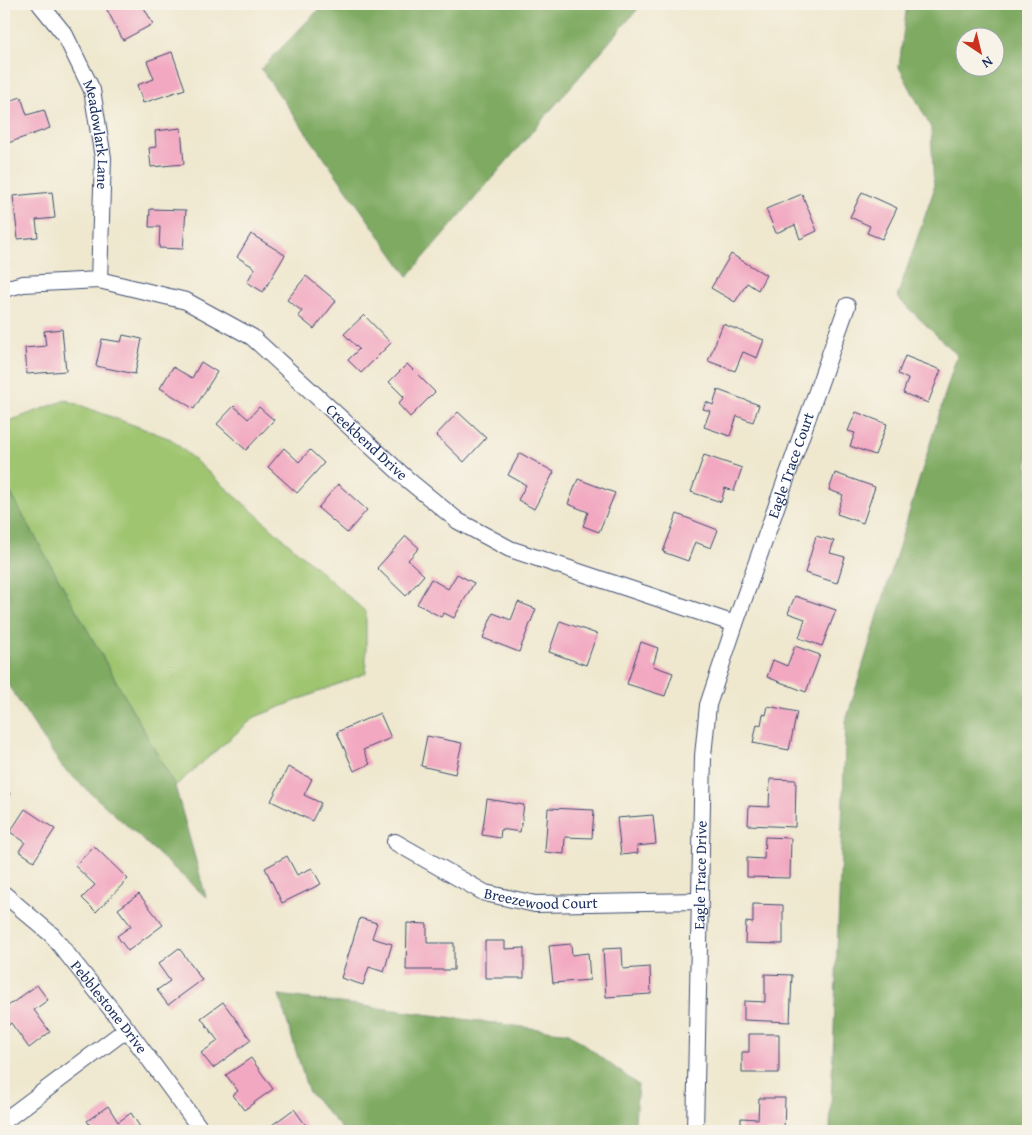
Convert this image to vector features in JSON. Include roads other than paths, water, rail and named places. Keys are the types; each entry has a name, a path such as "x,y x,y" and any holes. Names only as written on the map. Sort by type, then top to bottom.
{"street":[{"name":"Meadowlark Lane","path":"40,4 65,35 92,90 103,158 98,280"},
{"name":"Creekbend Drive","path":"4,289 23,284 98,280 186,302 252,337 408,480 458,521 510,549 734,624"},
{"name":"Eagle Trace Court","path":"734,624 846,306"},
{"name":"Eagle Trace Drive","path":"695,1131 703,756 708,706 734,624"},
{"name":"Breezewood Court","path":"395,842 485,893 536,904 699,901"},
{"name":"Pebblestone Drive","path":"4,894 52,935 127,1029 202,1131"},
{"path":"4,1121 127,1029"}]}
